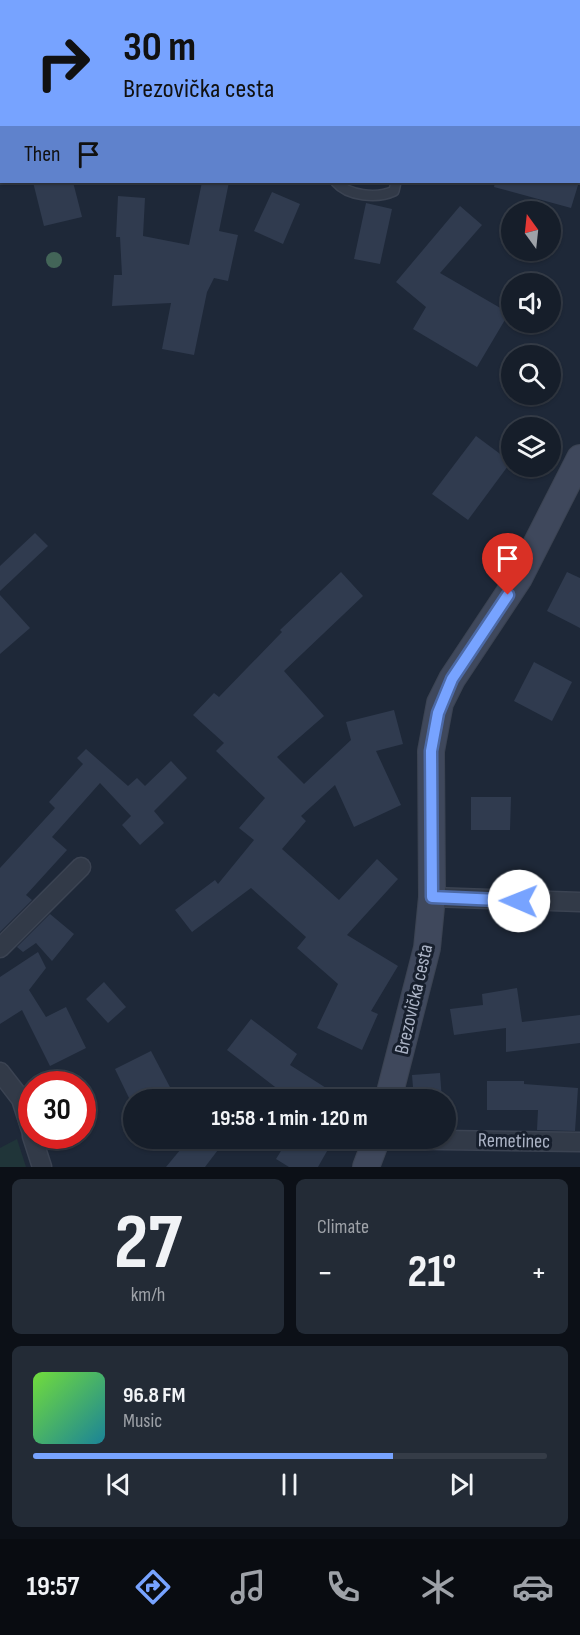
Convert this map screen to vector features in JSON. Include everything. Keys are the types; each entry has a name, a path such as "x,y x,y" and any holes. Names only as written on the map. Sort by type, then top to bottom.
{"main road":[{"name":"Brezovička cesta","path":"391,1089 417,995 427,948 432,897 431,751 440,703 452,679 519,578 580,459"},
{"path":"366,1167 373,1149"}],"street":[{"path":"0,948 81,867"},
{"path":"432,897 580,902"},
{"path":"0,1072 18,1095"},
{"name":"Remetinec","path":"456,1140 580,1142"},
{"path":"37,1149 42,1167"}],"lane":[{"path":"337,183 346,191 377,196 394,191 396,183"}],"green space":[{"path":"17,1139 18,1149 20,1149 26,1167 0,1167 0,1148"}],"building":[{"path":"33,183 73,183 82,217 44,226"},
{"path":"202,183 229,183 219,231 238,235 228,281 214,278 207,292 194,355 162,349 171,303 112,306 114,275 122,275 120,237 116,237 118,196 145,198 143,236 189,245"},
{"path":"495,183 579,183 571,208 561,205 561,201 545,201 494,187"},
{"path":"272,192 300,204 283,244 254,231"},
{"path":"366,203 392,209 380,264 354,259"},
{"path":"460,206 482,225 440,273 501,308 501,326 477,367 413,329 426,307 396,282"},
{"path":"476,436 501,455 501,475 468,520 432,494"},
{"path":"35,533 48,546 0,591 0,566"},
{"path":"341,572 363,596 284,671 324,716 277,757 304,784 351,740 346,722 394,710 403,744 376,751 401,805 354,827 335,785 301,816 306,821 282,849 339,900 377,859 398,879 347,935 398,966 371,1011 378,1014 362,1050 317,1028 338,984 297,948 306,937 251,888 192,932 175,910 215,880 218,884 254,840 239,828 265,798 216,751 224,743 193,715 214,693 219,697 282,632 280,630"},
{"path":"567,572 580,578 580,628 547,611"},
{"path":"0,595 30,628 0,654"},
{"path":"534,662 572,682 552,721 514,701"},
{"path":"86,749 128,786 137,778 145,786 171,761 187,778 154,811 164,823 140,845 122,825 131,816 100,783 52,837 67,850 26,895 32,900 0,932 0,868 55,808 49,802 83,764 77,758"},
{"path":"471,797 511,797 510,830 471,830"},
{"path":"50,914 74,934 52,961 36,943 23,952 17,947"},
{"path":"38,952 46,968 29,990 46,1017 66,1007 86,1048 50,1066 22,1010 0,1024 0,977"},
{"path":"104,982 126,1007 108,1023 86,999"},
{"path":"517,988 522,1022 580,1015 580,1043 506,1052 506,1028 454,1035 450,1009 483,1005 482,994"},
{"path":"251,1019 297,1054 290,1065 328,1089 278,1089 227,1050"},
{"path":"151,1051 171,1089 125,1089 115,1069"},
{"path":"440,1073 441,1089 413,1089 412,1075"},
{"path":"487,1081 524,1081 524,1084 578,1088 575,1131 537,1130 538,1110 487,1110"},
{"path":"181,1149 219,1149 205,1167 166,1167"},
{"path":"282,1149 328,1149 318,1167 289,1167 276,1159"}],"route":[{"path":"508,595 452,679 440,703 434,726 430,789 433,828 432,897 519,901"}]}
